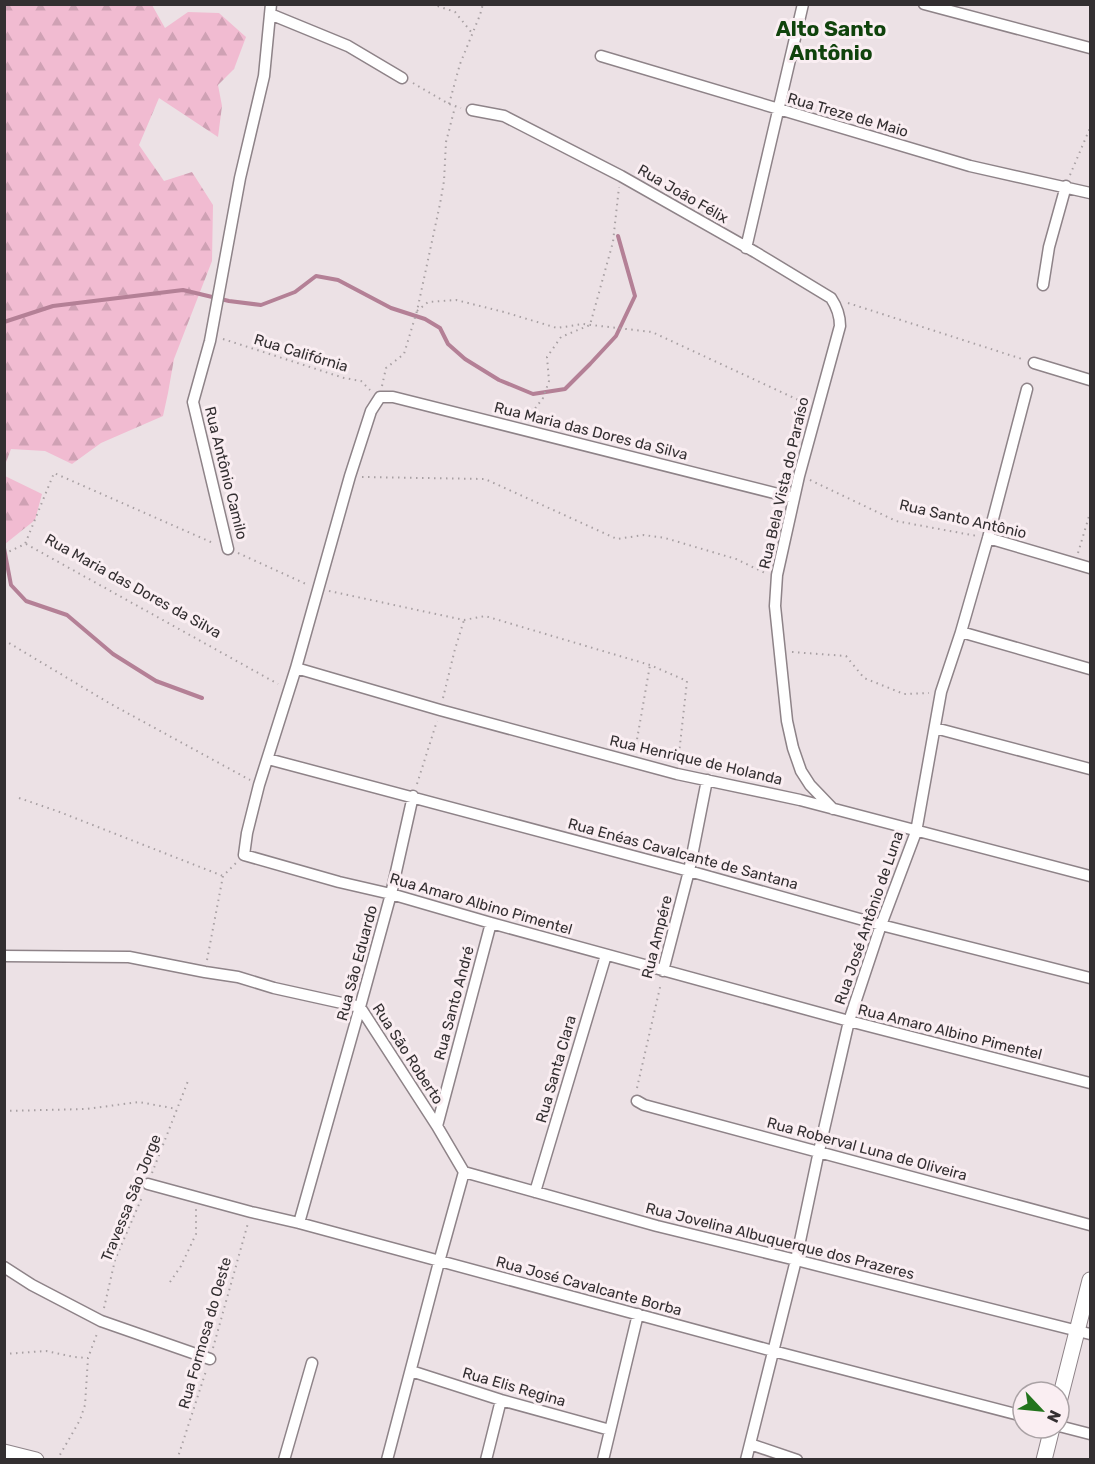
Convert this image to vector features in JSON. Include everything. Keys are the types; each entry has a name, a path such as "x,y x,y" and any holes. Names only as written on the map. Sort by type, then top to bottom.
{"street":[{"path":"746,248 803,4"},
{"path":"924,4 1090,48"},
{"path":"270,9 348,46 402,78"},
{"name":"Rua Antônio Camilo","path":"228,549 193,402 211,335 240,178 264,76 270,9"},
{"name":"Rua Treze de Maio","path":"600,56 970,166 1090,192"},
{"name":"Rua João Félix","path":"472,110 504,116 621,176 831,298"},
{"path":"1043,285 1049,247 1066,186"},
{"name":"Rua Bela Vista do Paraíso","path":"831,298 840,314 840,326 799,476 777,576 775,606 787,721 793,748 801,771 810,785 833,809"},
{"path":"1034,363 1090,380"},
{"name":"Rua José Antônio de Luna","path":"746,1460 796,1260 849,1021 916,831 941,692 988,538 1027,389"},
{"path":"244,855 247,833 260,785 296,668 350,476 371,411 380,397"},
{"name":"Rua Maria das Dores da Silva","path":"380,397 393,397 521,428 794,498"},
{"name":"Rua Santo Antônio","path":"988,538 1090,568"},
{"path":"961,632 1090,669"},
{"name":"Rua Henrique de Holanda","path":"296,668 440,710 677,774 800,800 1090,876"},
{"path":"935,728 1090,769"},
{"name":"Rua Enéas Cavalcante de Santana","path":"268,759 413,796 881,925 1090,978"},
{"name":"Rua Ampére","path":"663,971 689,871 707,780"},
{"name":"Rua São Eduardo","path":"299,1223 391,894 413,796"},
{"name":"Rua Amaro Albino Pimentel","path":"244,855 663,971 1090,1083"},
{"name":"Rua Santo André","path":"437,1126 491,923"},
{"name":"Rua Santa Clara","path":"535,1192 606,955"},
{"name":"Rua São Roberto","path":"4,956 129,957 238,977 274,988 360,1007 464,1172"},
{"name":"Rua Roberval Luna de Oliveira","path":"637,1101 644,1105 1090,1225"},
{"path":"387,1460 464,1172"},
{"name":"Rua Jovelina Albuquerque dos Prazeres","path":"464,1172 657,1226 1084,1333"},
{"name":"Rua José Cavalcante Borba","path":"148,1184 1011,1413"},
{"path":"4,1267 32,1285 101,1321 210,1359"},
{"path":"1067,1380 1084,1333 1090,1280"},
{"path":"603,1460 638,1314"},
{"path":"284,1460 312,1363"},
{"name":"Rua Elis Regina","path":"411,1371 501,1400 610,1430"},
{"path":"486,1460 501,1400"},
{"path":"1071,1429 1090,1434"},
{"path":"1044,1460 1049,1440"},
{"path":"750,1444 797,1460"},
{"path":"4,1452 36,1460"}],"path":[{"path":"432,4 455,12 473,35"},
{"path":"449,104 460,64 483,4"},
{"path":"402,78 455,107 472,110"},
{"path":"380,397 386,368 404,354 414,320 441,204 446,142 455,107"},
{"path":"1066,186 1090,128"},
{"path":"590,325 613,242 621,176"},
{"path":"831,298 1034,363"},
{"path":"416,312 428,302 456,300 557,328 583,324 652,332 817,409"},
{"path":"521,428 544,395 549,381 547,357 561,338 590,325"},
{"name":"Rua Califórnia","path":"211,335 344,378 361,381 371,392 380,397"},
{"path":"4,554 25,544 54,474 228,549"},
{"path":"350,476 485,479 617,539 644,535 665,538 736,559 767,574 777,576"},
{"name":"Rua Santo Antônio","path":"799,476 896,521 988,538"},
{"path":"1075,563 1090,513"},
{"name":"Rua Maria das Dores da Silva","path":"25,544 289,689"},
{"name":"Rua Antônio Camilo","path":"228,549 318,589 464,620 485,616 650,665 687,681 677,774"},
{"path":"413,796 440,710 454,650 464,620"},
{"path":"4,640 109,703 260,785"},
{"path":"780,651 846,656 864,678 904,694 941,692"},
{"path":"634,762 650,665"},
{"path":"19,798 223,876"},
{"path":"205,972 223,876 244,855"},
{"name":"Rua Ampére","path":"637,1101 636,1094 663,971"},
{"name":"Travessa São Jorge","path":"57,1460 80,1420 85,1405 88,1358 101,1321 115,1260 148,1184 188,1081"},
{"path":"4,1111 86,1109 139,1102 177,1108"},
{"path":"170,1282 181,1266 196,1234 196,1196"},
{"name":"Rua Formosa do Oeste","path":"177,1460 210,1359 251,1212"},
{"path":"4,1354 46,1351 88,1358"}],"green space":[{"path":"5,4 152,5 165,28 188,12 219,13 246,37 234,69 218,85 222,106 218,137 159,98 139,145 164,181 192,172 213,205 212,261 174,359 163,416 101,443 72,464 45,451 11,449 5,465"},
{"path":"5,476 42,494 35,520 5,544"}],"waterway":[{"path":"4,322 53,306 183,290 229,301 261,305 295,292 316,276 338,280 391,308 425,319 440,328 448,344 465,359 499,380 533,394 565,389 616,336 635,296 618,236"},
{"path":"4,548 11,585 26,601 67,615 113,654 156,681 202,698"}],"district":[{"name":"Alto Santo Antônio","path":"831,41"}]}
